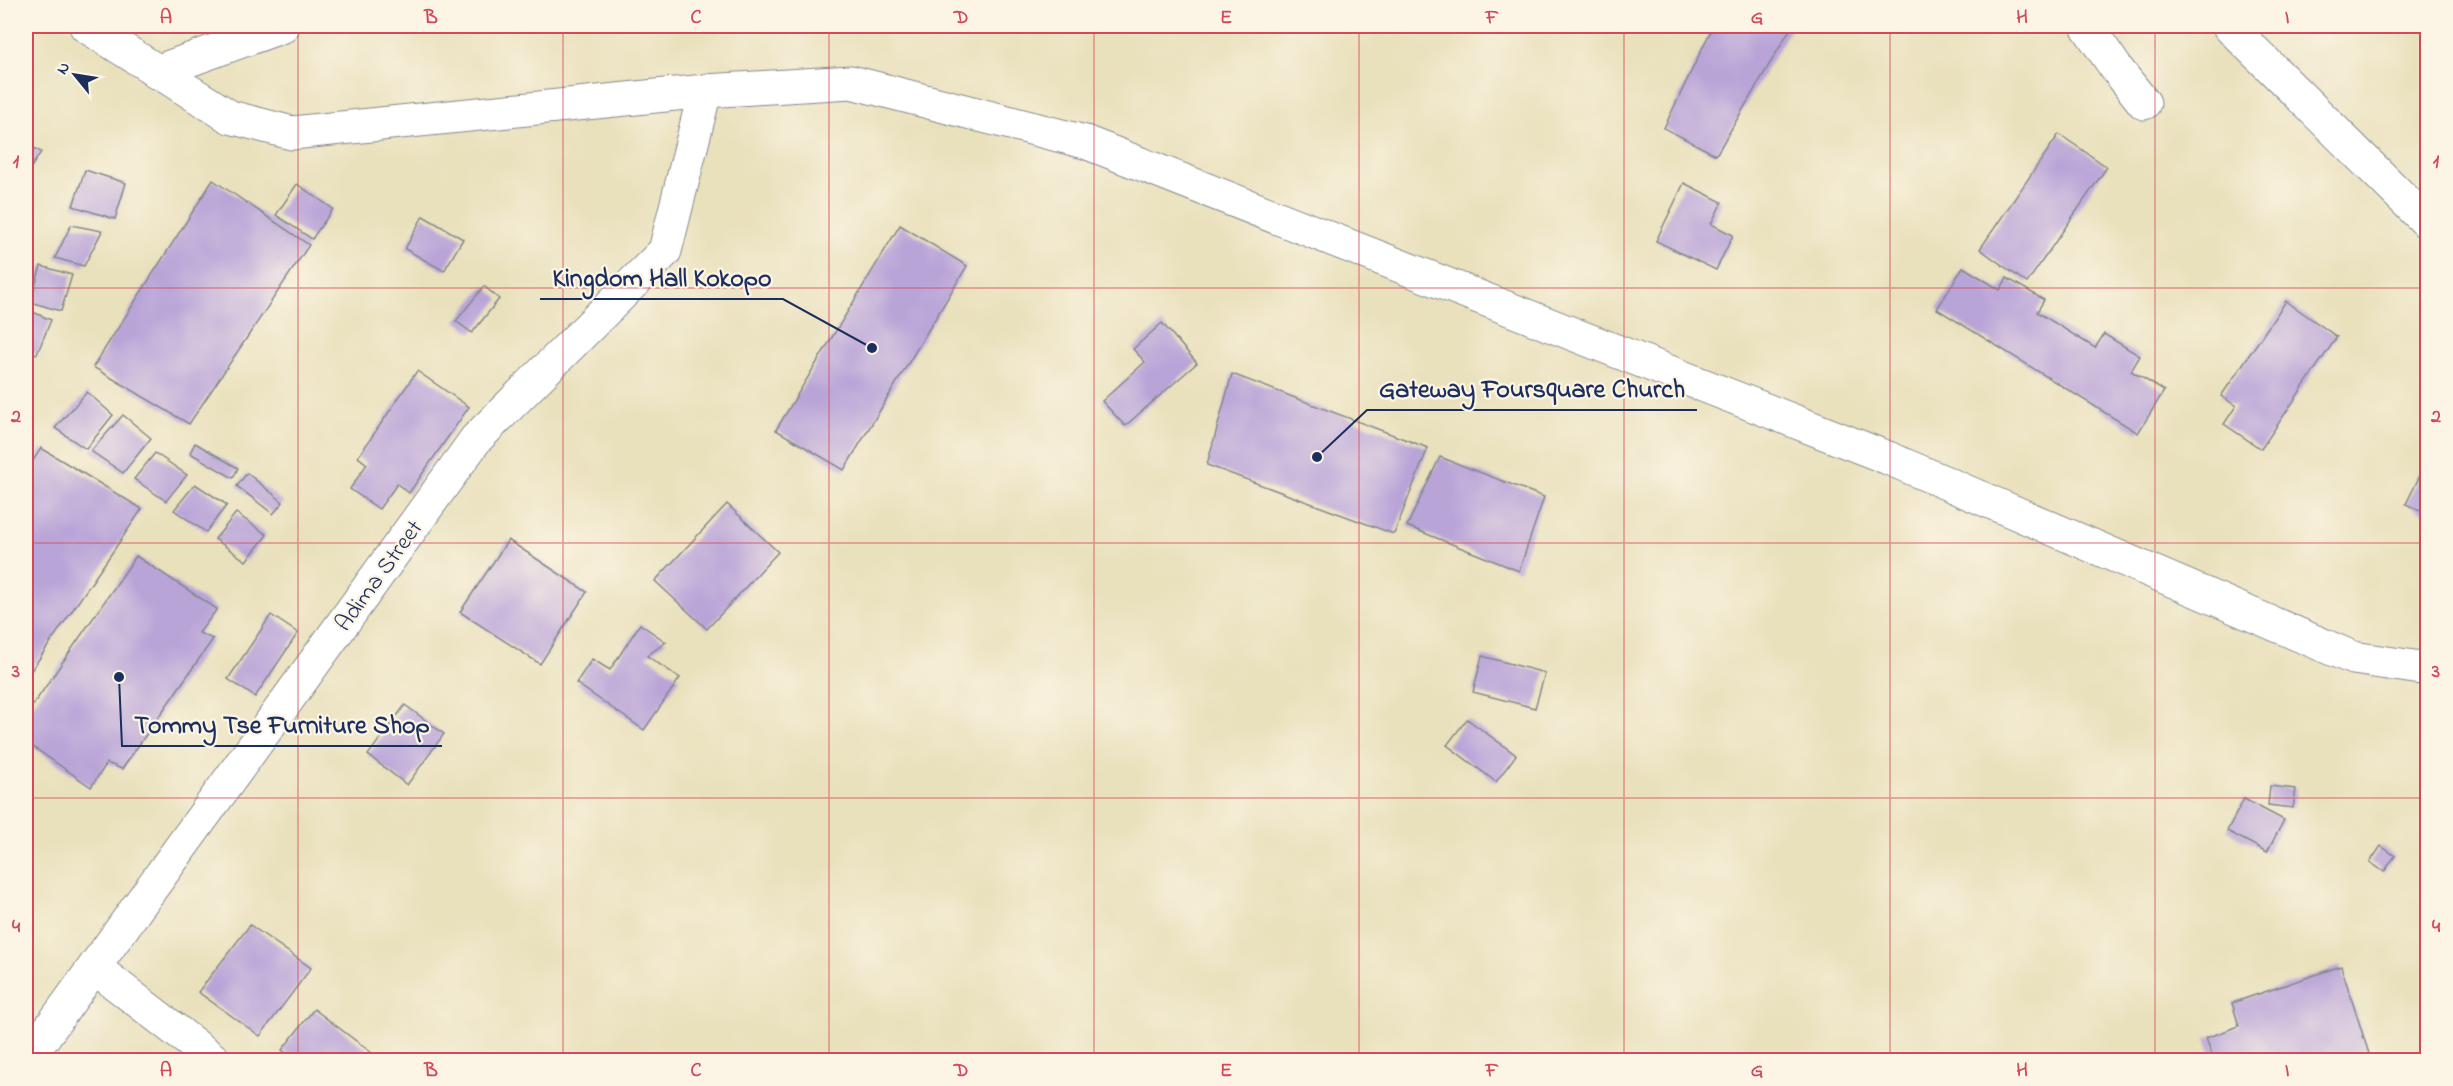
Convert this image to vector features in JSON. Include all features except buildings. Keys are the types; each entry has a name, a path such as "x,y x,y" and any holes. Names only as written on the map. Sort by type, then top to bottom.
{"street":[{"path":"86,26 230,117 292,133 705,91 851,82 1086,142 1888,458 2353,658 2427,669"},
{"path":"156,72 283,26"},
{"path":"2087,26 2144,103"},
{"path":"2229,26 2427,223"},
{"name":"Adima Street","path":"27,1060 476,439 664,251 705,91"},
{"path":"94,968 214,1060"}],"place":[{"name":"Kingdom Hall Kokopo","path":"872,348"},
{"name":"Gateway Foursquare Church","path":"1317,457"},
{"name":"Tommy Tse Furniture Shop","path":"119,677"}]}
